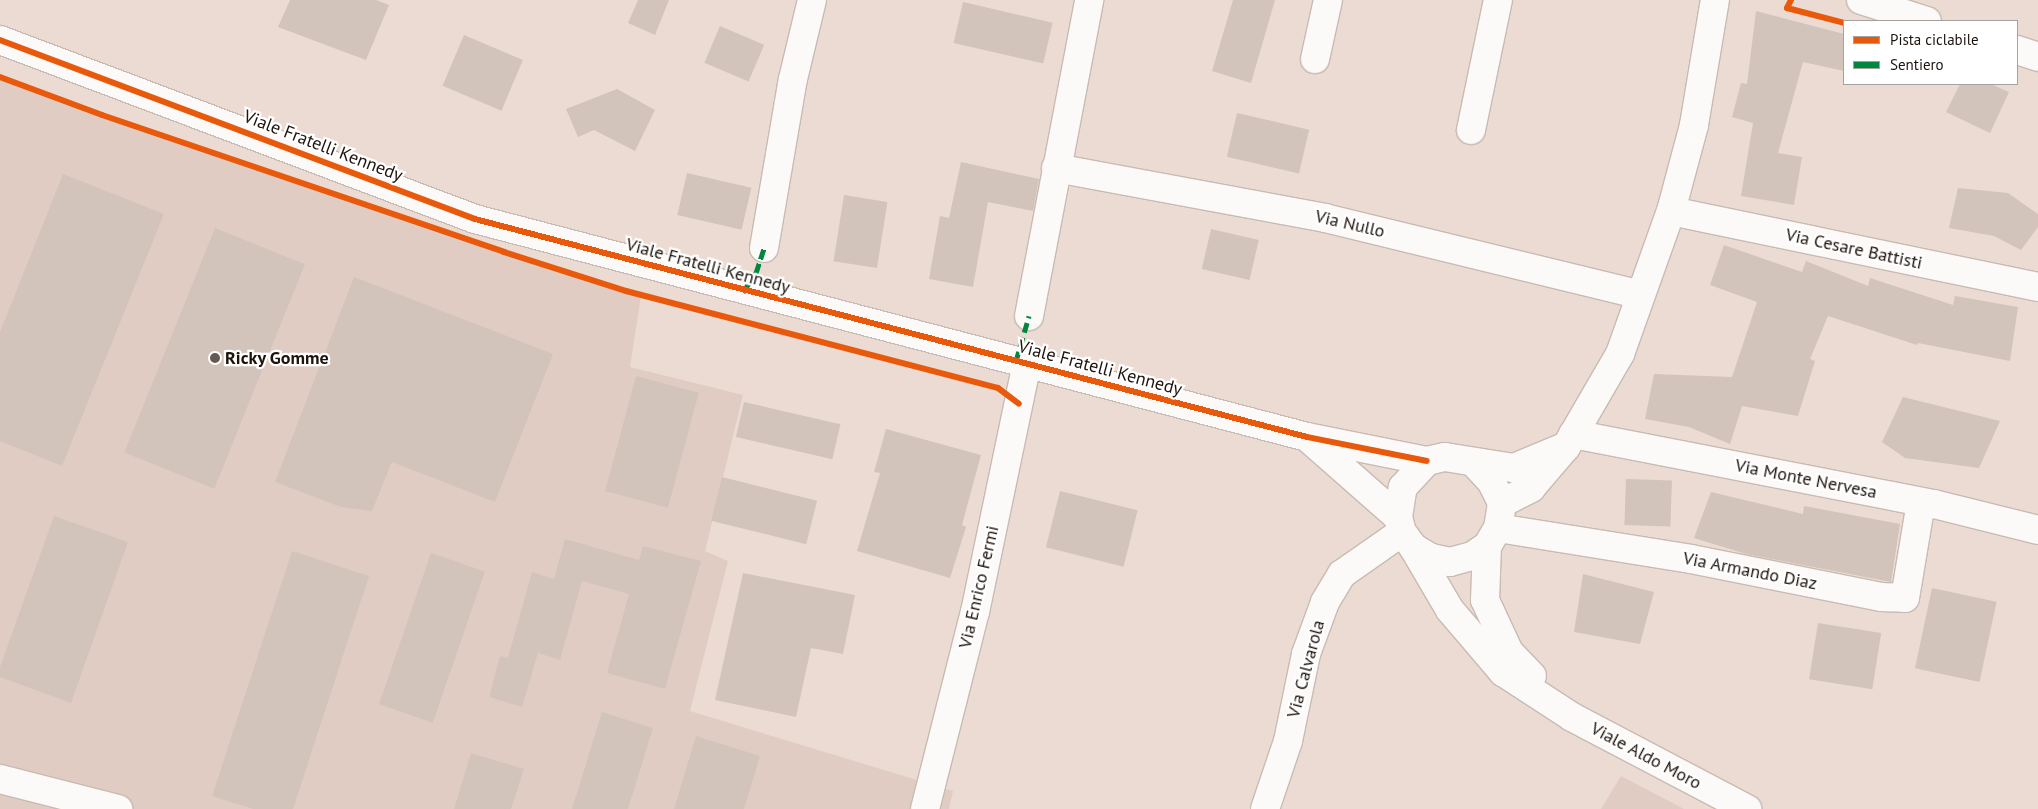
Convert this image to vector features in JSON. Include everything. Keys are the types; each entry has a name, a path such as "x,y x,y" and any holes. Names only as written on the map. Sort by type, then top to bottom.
{"street":[{"path":"764,248 793,79 812,0"},
{"path":"1029,316 1088,0"},
{"path":"1315,59 1328,0"},
{"path":"1471,130 1498,0"},
{"path":"1570,440 1514,468 1445,457 1427,461 1403,487 1404,532 1430,558 1450,562 1472,556 1495,526 1570,440 1620,354 1671,211 1694,124 1715,0"},
{"path":"1861,0 1924,20"},
{"name":"Viale Fratelli Kennedy","path":"0,40 475,219 1307,437 1427,461"},
{"path":"2018,50 2038,57"},
{"name":"Via Nullo","path":"1056,168 1325,218 1641,295"},
{"name":"Via Cesare Battisti","path":"1671,211 2038,287"},
{"name":"Via Enrico Fermi","path":"926,809 975,612 1027,364"},
{"name":"Viale Fratelli Kennedy","path":"1307,437 1404,532"},
{"name":"Via Monte Nervesa","path":"1570,440 1921,502 2038,530"},
{"path":"1474,463 1491,481 1495,526"},
{"name":"Via Armando Diaz","path":"1495,526 1691,559 1881,597 1905,598 1921,502"},
{"name":"Viale Aldo Moro","path":"1495,526 1486,600 1509,652 1572,717"},
{"name":"Viale Aldo Moro","path":"1404,532 1450,610 1503,672 1572,717 1740,807"},
{"name":"Via Calvarola","path":"1265,809 1288,742 1306,654 1325,602 1342,574 1404,532"},
{"path":"0,779 118,809"}],"shaded area":[{"path":"0,79 641,296 630,367 743,395 705,551 728,561 690,711 953,791 949,809 0,809"},
{"path":"1621,776 1684,809 1601,809"}],"building":[{"path":"290,0 376,0 389,5 366,60 278,27"},
{"path":"638,0 669,0 655,35 628,23"},
{"path":"1233,0 1275,0 1251,83 1212,71"},
{"path":"963,2 1053,23 1043,64 954,43"},
{"path":"1756,11 1843,34 1843,71 1803,62 1778,153 1802,157 1794,205 1741,196 1753,123 1732,117 1741,83 1747,84"},
{"path":"720,26 764,45 749,82 704,63"},
{"path":"464,35 523,60 501,111 443,86"},
{"path":"1960,85 1993,85 2009,92 1990,133 1946,112"},
{"path":"617,89 655,110 635,151 594,130 578,137 566,109"},
{"path":"1237,113 1309,130 1299,173 1227,157"},
{"path":"961,162 1039,179 1033,211 988,202 973,287 929,279 940,216 949,218"},
{"path":"687,173 751,188 742,230 677,215"},
{"path":"63,174 164,214 62,466 0,441 0,332"},
{"path":"1958,188 2008,193 2038,214 2038,227 2021,250 1994,236 1949,228"},
{"path":"844,195 887,202 877,268 834,261"},
{"name":"Ricky Gomme","path":"215,228 305,264 214,489 124,452"},
{"path":"1211,229 1259,240 1250,280 1202,269"},
{"path":"1724,245 1802,272 1806,261 1868,286 1870,278 1953,305 1955,296 2018,307 2010,361 1918,343 1917,345 1828,316 1810,359 1815,361 1798,416 1742,406 1730,444 1689,427 1645,419 1654,374 1732,377 1757,302 1710,285"},
{"path":"354,277 553,354 495,502 392,462 372,511 341,507 275,482"},
{"path":"636,376 699,393 668,508 605,491"},
{"path":"1903,397 2000,421 1979,468 1905,458 1882,442"},
{"path":"744,402 840,424 832,459 736,437"},
{"path":"886,429 981,455 962,525 966,527 950,578 857,551 880,473 874,472"},
{"path":"722,477 817,501 806,544 711,521"},
{"path":"1626,479 1672,481 1670,527 1624,525"},
{"path":"1060,491 1138,510 1124,567 1046,547"},
{"path":"1711,492 1803,514 1804,506 1900,524 1891,582 1746,554 1694,538"},
{"path":"54,516 128,542 71,703 0,677 0,667"},
{"path":"565,539 639,560 643,546 701,561 665,689 607,673 629,594 582,581 560,660 538,653 522,707 489,697 500,656 508,658 532,572 554,579"},
{"path":"292,551 369,576 293,809 253,809 212,796"},
{"path":"431,553 485,572 433,723 379,704"},
{"path":"743,573 855,595 843,654 811,648 796,717 715,700"},
{"path":"1583,574 1654,592 1640,644 1574,632"},
{"path":"1932,588 1997,602 1980,682 1915,668"},
{"path":"1818,623 1881,633 1872,689 1809,679"},
{"path":"602,712 653,728 628,809 572,809"},
{"path":"696,736 760,756 744,809 674,809"},
{"path":"471,753 524,769 511,809 454,809"}],"marked path":[{"path":"743,292 756,273 764,248"},
{"path":"1016,361 1029,316"}],"cycle path":[{"path":"1791,0 1787,8 1843,23"},
{"path":"0,40 475,219 1307,437 1427,461"},
{"path":"0,77 102,115 504,252 626,291 998,388 1019,404"}],"place":[{"name":"Ricky Gomme","path":"215,358"}]}
